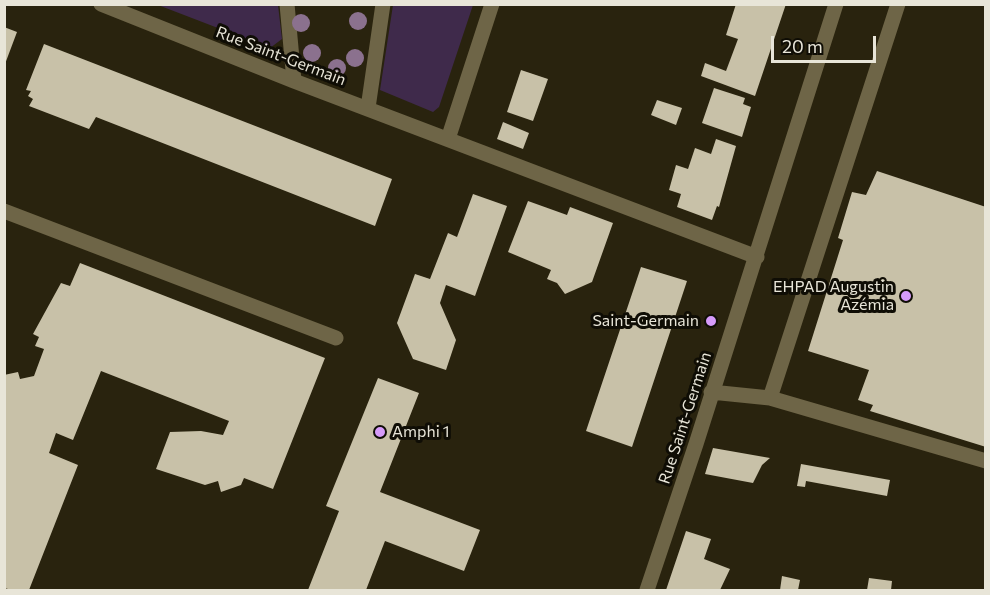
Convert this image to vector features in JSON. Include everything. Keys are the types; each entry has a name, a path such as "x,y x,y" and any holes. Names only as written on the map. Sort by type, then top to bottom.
{"street":[{"name":"Rue Saint-Germain","path":"101,4 294,81 757,256"},
{"path":"287,4 294,81"},
{"path":"368,108 383,4"},
{"path":"448,139 492,4"},
{"name":"Rue Saint-Germain","path":"647,591 757,256 836,4"},
{"path":"770,398 898,4"},
{"path":"4,211 336,338"},
{"path":"711,392 770,398 986,461"}],"shaded area":[{"path":"158,5 278,5 282,39 270,48"},
{"path":"393,5 473,5 439,107 433,112 380,90"}],"building":[{"path":"736,4 786,4 755,96 701,76 705,63 726,71 738,39 726,35"},
{"path":"4,27 17,32 5,64 4,64"},
{"path":"44,44 392,179 375,226 96,117 89,129 29,106 33,99 28,96 31,91 26,90"},
{"path":"521,70 548,79 533,121 507,112"},
{"path":"714,88 745,98 743,104 751,107 742,137 702,123"},
{"path":"657,100 682,108 676,125 651,115"},
{"path":"503,122 529,133 523,149 497,139"},
{"path":"716,139 736,146 719,207 717,206 712,220 677,207 681,194 669,190 676,165 688,169 695,148 711,154"},
{"name":"EHPAD Augustin Azémia","path":"877,171 986,207 986,447 870,411 873,405 858,400 869,370 808,351 843,240 838,238 852,192 866,195"},
{"path":"473,194 507,206 475,296 446,285 440,303 456,340 446,370 413,359 397,323 415,274 430,279 448,233 457,237"},
{"path":"528,201 567,215 570,207 613,223 592,282 565,294 557,283 547,279 551,270 508,252"},
{"path":"80,263 325,358 273,489 244,478 241,485 221,492 218,481 205,485 156,469 170,432 201,431 223,435 229,421 101,371 73,440 56,433 49,453 78,465 29,590 12,590 4,588 4,375 18,372 20,379 34,376 44,349 35,346 39,337 33,334 61,283 70,286"},
{"path":"641,267 687,281 632,447 586,431"},
{"path":"378,378 419,393 380,492 480,530 464,571 385,541 366,590 308,590 339,511 326,506"},
{"path":"713,448 770,458 762,465 753,483 705,474"},
{"path":"801,464 890,480 887,496 806,481 805,487 797,486"},
{"path":"686,531 711,539 704,559 730,569 720,590 666,590"},
{"path":"782,576 800,580 798,590 780,590"},
{"path":"869,578 892,581 891,590 867,590"}],"place":[{"name":"EHPAD Augustin Azémia","path":"906,296"},
{"name":"Saint-Germain","path":"711,321"},
{"name":"Amphi 1","path":"380,432"}]}
